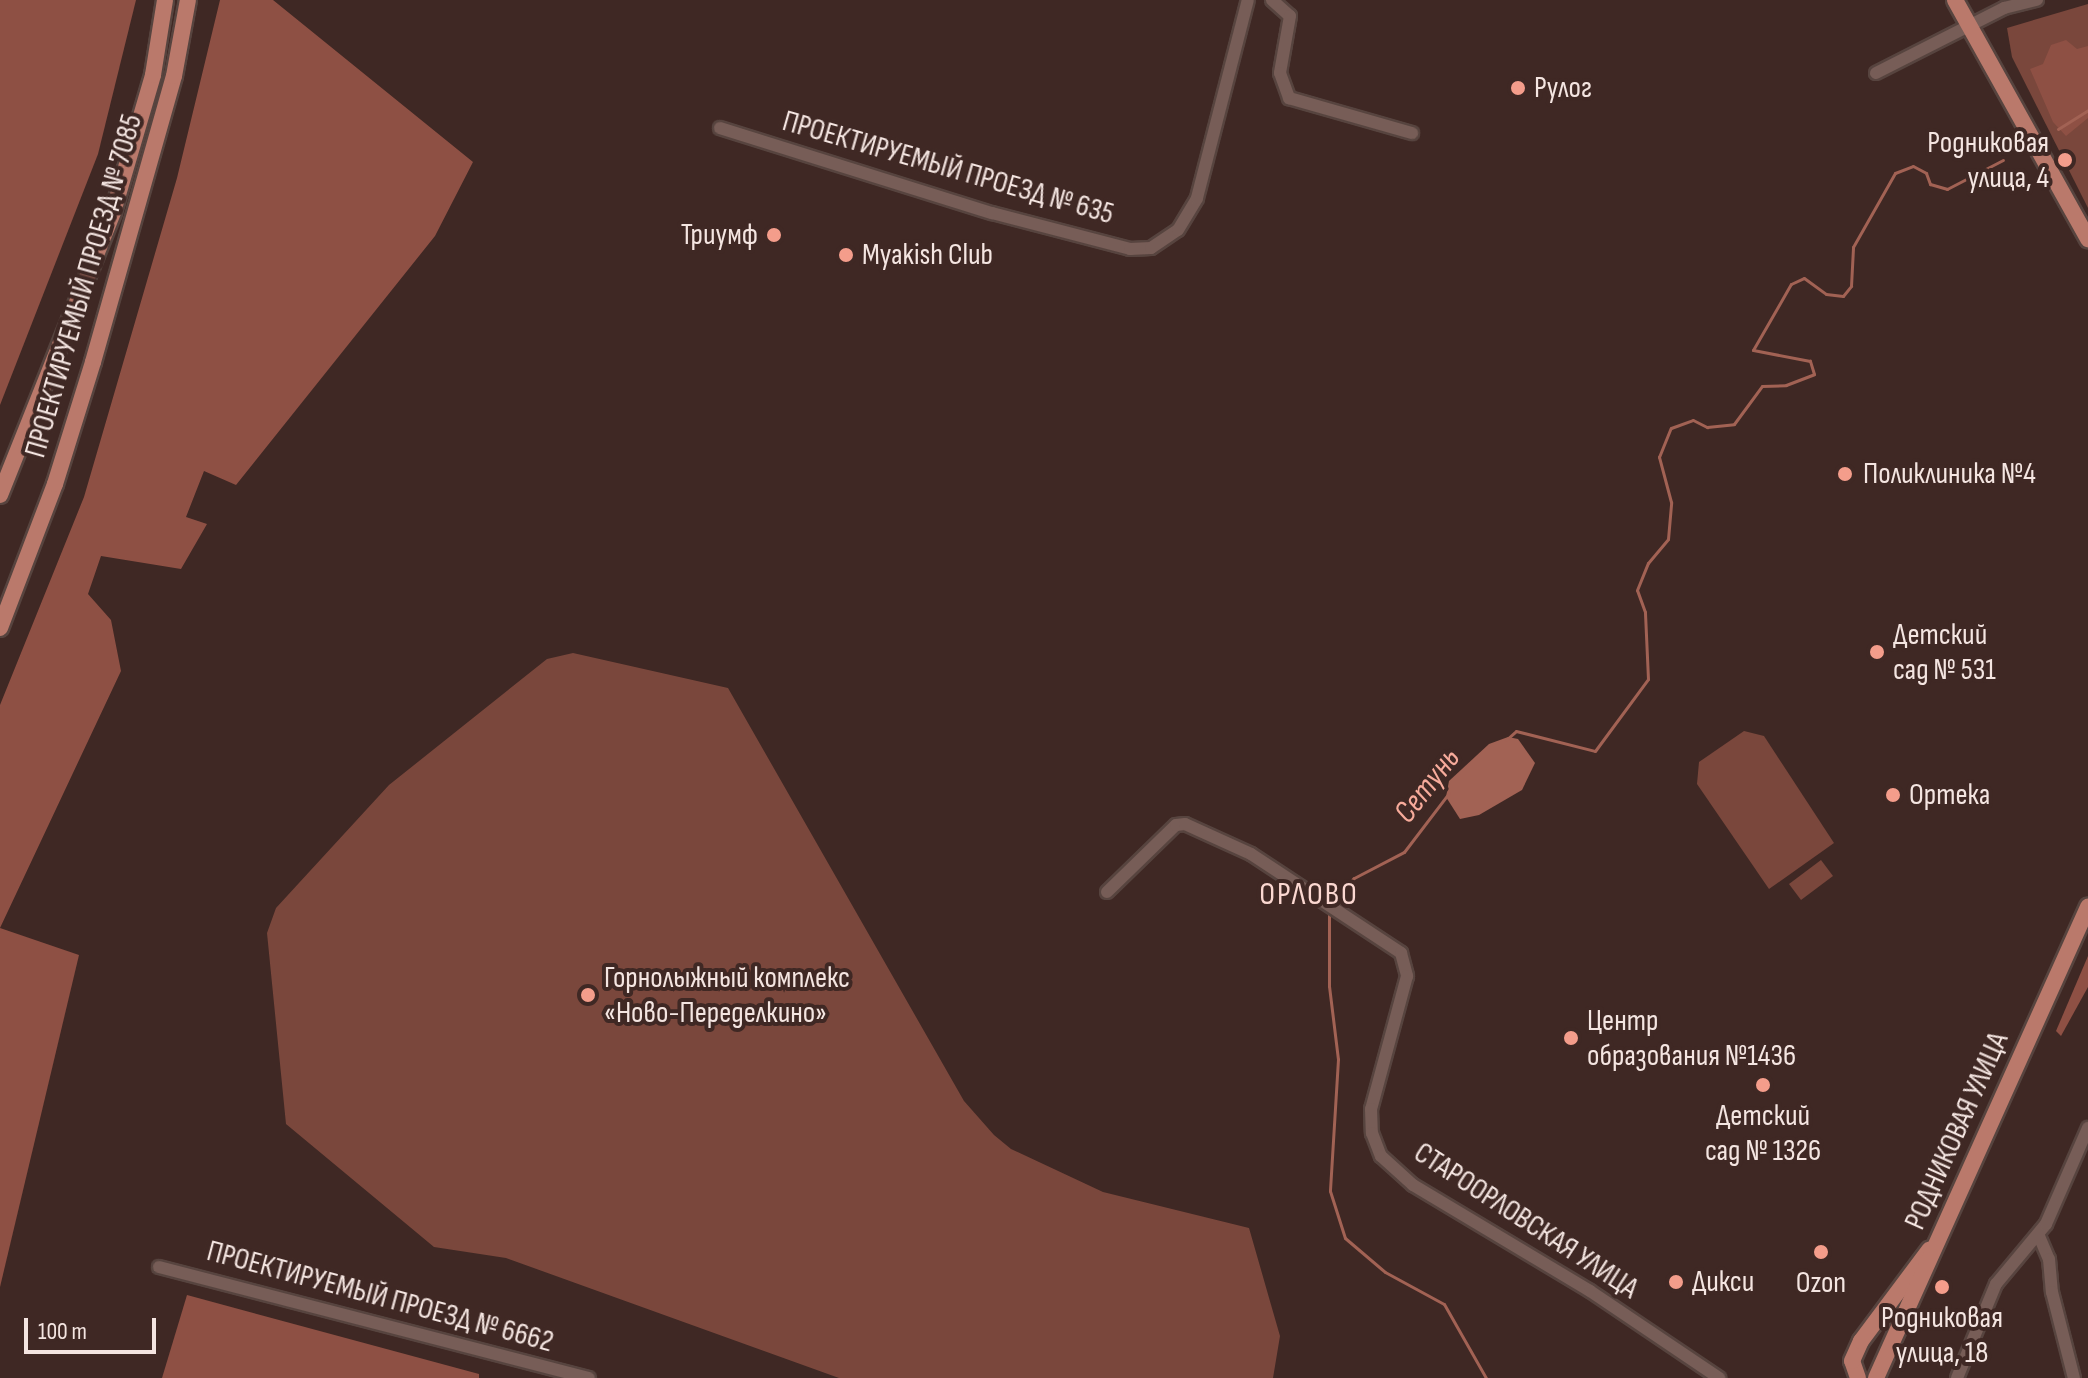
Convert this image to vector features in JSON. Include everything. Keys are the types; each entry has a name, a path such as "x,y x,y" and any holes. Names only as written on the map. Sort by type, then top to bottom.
{"main road":[{"name":"ПРОЕКТИРУЕМЫЙ ПРОЕЗД № 7085","path":"0,495 113,212 153,75 165,0"},
{"name":"ПРОЕКТИРУЕМЫЙ ПРОЕЗД № 7085","path":"0,628 55,484 93,362 174,76 188,0"},
{"path":"1955,0 2088,239"},
{"name":"РОДНИКОВАЯ УЛИЦА","path":"1876,1378 2088,907"},
{"path":"1858,1378 1852,1361 1861,1341 1941,1237"}],"street":[{"name":"ПРОЕКТИРУЕМЫЙ ПРОЕЗД № 635","path":"720,128 1004,216 1130,249 1161,244 1178,230 1197,198 1248,0"},
{"path":"1272,0 1290,16 1280,73 1289,98 1412,133"},
{"path":"1876,73 1969,24 2037,0"},
{"name":"СТАРООРЛОВСКАЯ УЛИЦА","path":"1107,892 1176,825 1185,824 1251,854 1321,905 1401,953 1407,964 1371,1109 1372,1133 1381,1156 1413,1185 1719,1378"},
{"path":"1957,1378 2007,1265 2039,1236 2088,1128"},
{"path":"2039,1236 2049,1259 2052,1292 2074,1378"},
{"name":"ПРОЕКТИРУЕМЫЙ ПРОЕЗД № 6662","path":"159,1267 589,1378"}],"shaded area":[{"path":"0,0 136,0 98,154 0,405"},
{"path":"220,0 273,0 473,162 435,236 236,485 204,471 186,517 207,524 181,569 101,556 88,594 111,620 121,671 0,928 0,705 84,497 177,178"},
{"path":"2088,4 2088,208 2012,57 2007,28"},
{"path":"2066,40 2077,49 2088,46 2088,118 2066,136 2053,122 2030,69 2043,64 2051,45"},
{"name":"Горнолыжный комплекс «Ново-Переделкино»","path":"573,653 728,688 964,1101 994,1135 1011,1149 1103,1192 1249,1228 1280,1336 1273,1378 839,1378 506,1258 434,1247 286,1124 267,933 276,908 389,785 547,659"},
{"path":"1744,731 1764,736 1834,843 1769,889 1697,784 1699,762"},
{"path":"1508,737 1518,739 1535,763 1522,790 1479,815 1460,819 1446,797 1449,781 1489,744"},
{"path":"1821,860 1833,876 1801,900 1789,884"},
{"path":"0,928 79,955 0,1287"},
{"path":"2088,956 2088,987 2061,1036 2056,1031"},
{"path":"187,1295 479,1374 479,1378 162,1378"}],"waterway":[{"name":"Сетунь","path":"2058,129 2088,110"},
{"name":"Сетунь","path":"1506,740 1516,731 1595,751 1648,679 1645,612 1637,590 1648,563 1668,539 1671,502 1659,457 1671,428 1693,420 1707,427 1734,424 1762,386 1786,385 1814,374 1810,361 1753,350 1791,284 1804,278 1826,294 1843,296 1851,286 1853,247 1895,173 1913,166 1926,173 1930,184 1947,189 2003,160"},
{"name":"Сетунь","path":"1332,903 1354,878 1404,852 1449,793"},
{"name":"Сетунь","path":"1329,910 1329,986 1338,1059 1330,1191 1345,1238 1385,1272 1444,1304 1486,1378"}],"place":[{"name":"Рулог","path":"1518,88"},
{"name":"Родниковая улица, 4","path":"2065,160"},
{"name":"Триумф","path":"774,235"},
{"name":"Myakish Club","path":"846,255"},
{"name":"Поликлиника №4","path":"1845,474"},
{"name":"Детский сад № 531","path":"1877,652"},
{"name":"Ортека","path":"1893,795"},
{"name":"Горнолыжный комплекс «Ново-Переделкино»","path":"588,995"},
{"name":"Центр образования №1436","path":"1571,1038"},
{"name":"Детский сад № 1326","path":"1763,1085"},
{"name":"Ozon","path":"1821,1252"},
{"name":"Дикси","path":"1676,1282"},
{"name":"Родниковая улица, 18","path":"1942,1287"}],"district":[{"name":"ОРЛОВО","path":"1309,895"}]}
